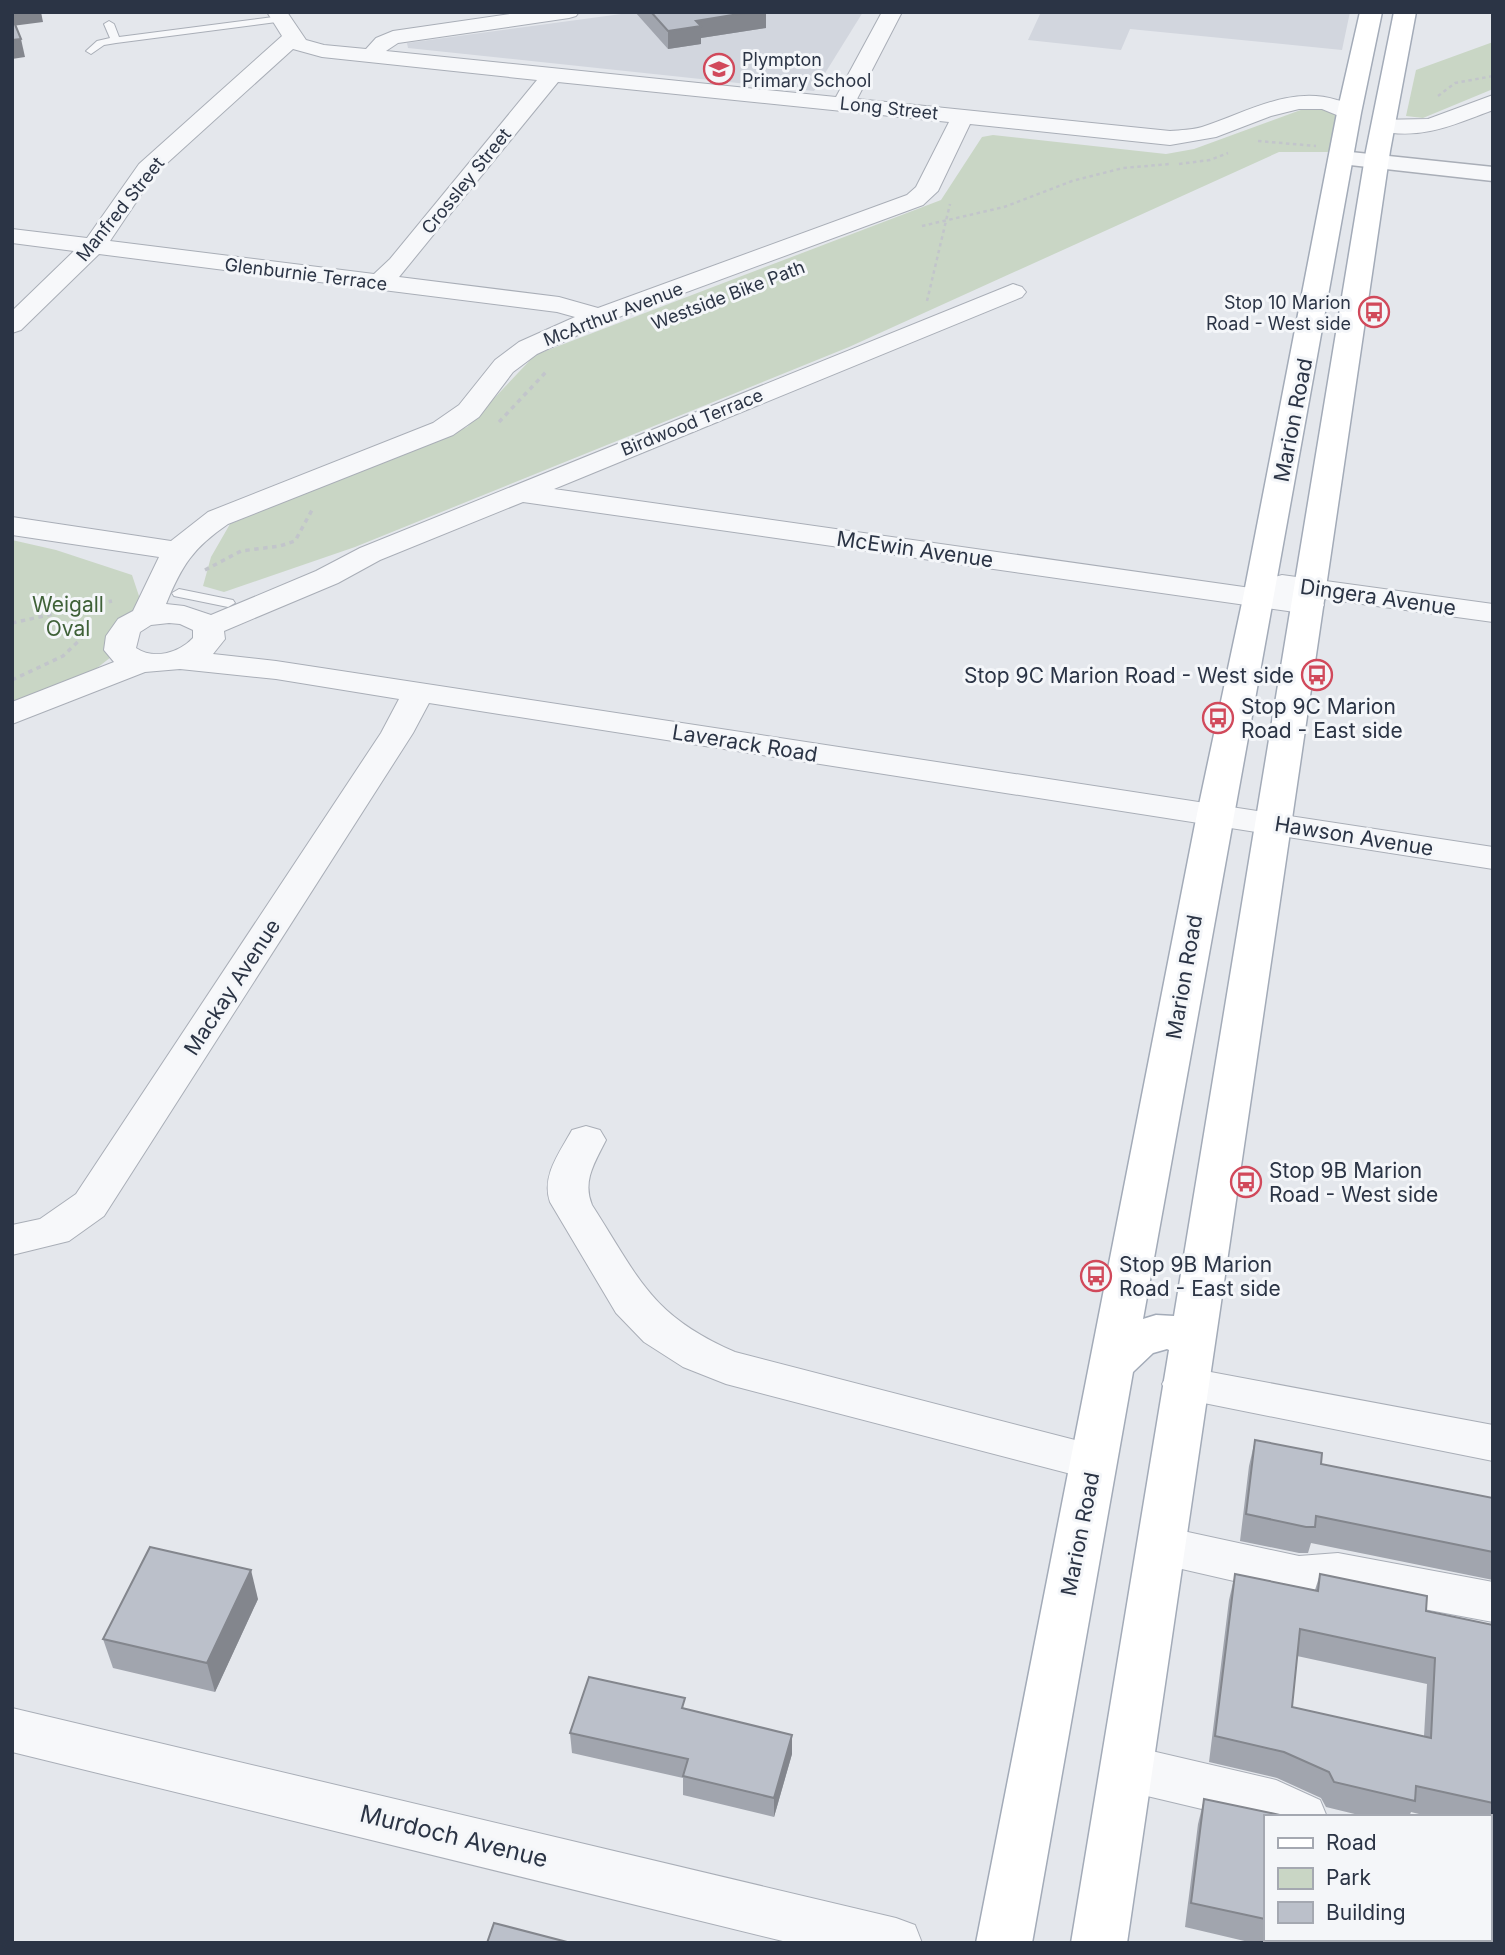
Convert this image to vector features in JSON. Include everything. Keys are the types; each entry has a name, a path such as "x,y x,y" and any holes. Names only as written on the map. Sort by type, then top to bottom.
{"main road":[{"name":"Marion Road","path":"1004,1943 1214,814 1261,590 1333,153 1349,113 1371,12"},
{"name":"Marion Road","path":"1099,1943 1184,1384 1377,162 1405,12"},
{"path":"1112,1366 1130,1344 1146,1335 1170,1331 1191,1341"}],"street":[{"path":"371,56 383,42 393,37 569,12"},
{"path":"844,103 892,12"},
{"name":"Long Street","path":"283,23 307,48 1189,139 1296,103 1318,101 1349,113"},
{"name":"Manfred Street","path":"12,325 94,246 147,169 283,23"},
{"name":"Crossley Street","path":"378,284 399,264 552,75"},
{"name":"Long Street","path":"1264,113 1287,101 1358,78"},
{"path":"1384,125 1431,126 1493,102"},
{"name":"McArthur Avenue","path":"146,617 161,578 177,551 191,535 218,519 443,429 469,411 504,366 528,348 599,316 915,200 926,191 962,116"},
{"path":"1333,153 1377,162 1493,174"},
{"name":"Glenburnie Terrace","path":"12,236 378,284 559,304 599,316"},
{"name":"Birdwood Terrace","path":"192,618 327,577 370,554 1013,292"},
{"name":"McEwin Avenue","path":"521,493 1261,590"},
{"path":"12,526 177,551 192,618 163,664 130,656 65,693 12,714"},
{"name":"Birdwood Terrace","path":"192,618 318,568 370,554"},
{"name":"Dingera Avenue","path":"1261,590 1310,597 1493,613"},
{"path":"130,656 119,639 125,629 146,617 192,618"},
{"name":"Laverack Road","path":"192,618 276,670 1214,814"},
{"name":"Mackay Avenue","path":"12,1240 41,1237 73,1221 90,1205 397,733 418,693"},
{"name":"Hawson Avenue","path":"1214,814 1493,858"},
{"path":"586,1140 569,1176 568,1199 628,1301 658,1332 679,1346 726,1367 1094,1462"},
{"path":"1184,1384 1493,1443"},
{"path":"1160,1545 1299,1576 1338,1573 1493,1602"},
{"name":"Murdoch Avenue","path":"12,1730 896,1943"},
{"path":"1126,1768 1276,1803 1299,1815"}],"lane":[{"path":"91,51 101,43 116,40 283,23"},
{"path":"109,24 116,40"}],"path":[{"path":"1255,141 1333,153"},
{"path":"919,227 1004,207 1085,177 1123,168 1210,160 1237,148"},
{"path":"937,321 926,306 945,221"},
{"path":"493,426 554,367"},
{"path":"192,618 241,551 280,546 295,541 312,509 320,504"},
{"path":"12,623 117,601 103,610"},
{"path":"12,680 44,667 73,649 92,626"}],"shaded area":[{"name":"Plympton Primary School","path":"636,12 863,12 814,91 408,48 407,43"},
{"path":"1041,12 1350,12 1342,50 1130,29 1121,50 1028,40"}],"green space":[{"path":"1493,42 1493,89 1423,118 1406,116 1416,70"},
{"path":"1317,104 1338,113 1330,152 1279,152 849,347 355,547 224,592 203,586 211,557 230,524 467,427 535,355 941,200 982,137 993,135 1166,154 1194,149"},
{"name":"Weigall Oval","path":"12,540 56,550 132,575 146,617 120,650 65,693 12,714"}],"building":[{"path":"651,12 751,12 696,21 701,26 668,31"},
{"path":"12,17 21,39 12,40"},
{"path":"1255,1440 1322,1453 1321,1464 1493,1498 1493,1552 1316,1516 1315,1527 1306,1527 1246,1514"},
{"path":"150,1547 251,1570 207,1663 103,1639"},
{"path":"1235,1574 1318,1591 1320,1574 1427,1596 1426,1611 1493,1625 1493,1803 1416,1786 1415,1801 1334,1782 1329,1772 1284,1752 1215,1736","holes":["1300,1629 1435,1658 1431,1738 1292,1707"]},
{"path":"589,1677 685,1698 682,1708 792,1735 774,1798 683,1776 688,1759 570,1733"},
{"path":"1204,1799 1280,1815 1264,1815 1264,1919 1191,1903"},
{"path":"1493,1888 1493,1943 1415,1941 1491,1941"},
{"path":"494,1923 571,1943 487,1943"}],"place":[{"name":"Plympton Primary School","path":"719,69"},
{"name":"Stop 10 Marion Road - West side","path":"1374,312"},
{"name":"Stop 9C Marion Road - West side","path":"1317,675"},
{"name":"Stop 9C Marion Road - East side","path":"1218,718"},
{"name":"Stop 9B Marion Road - West side","path":"1246,1182"},
{"name":"Stop 9B Marion Road - East side","path":"1096,1276"}]}
